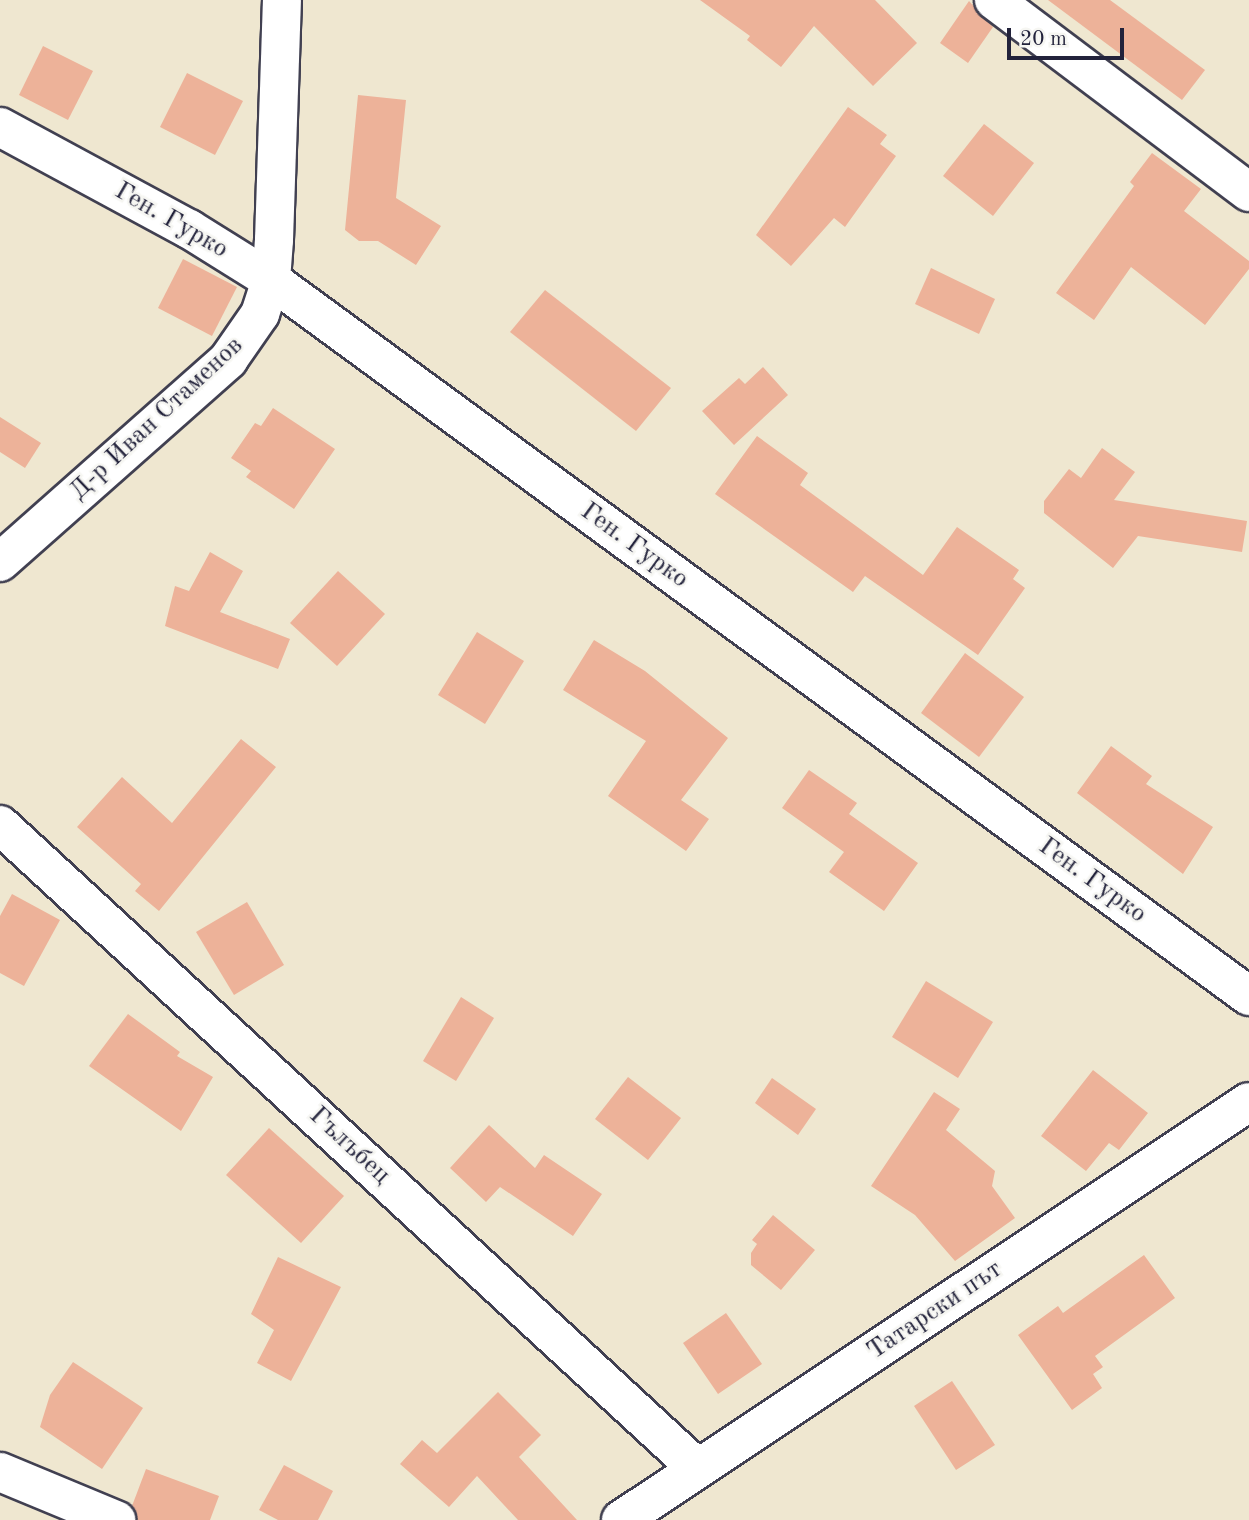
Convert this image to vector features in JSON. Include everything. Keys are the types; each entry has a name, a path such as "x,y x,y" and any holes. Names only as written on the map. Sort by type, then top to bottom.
{"street":[{"name":"Д-р Иван Стаменов","path":"0,562 228,360 260,314 271,280 282,0"},
{"path":"993,0 1249,192"},
{"name":"Ген. Гурко","path":"0,127 189,229 271,280 1249,996"},
{"name":"Гълъбец","path":"0,825 697,1468"},
{"name":"Татарски път","path":"621,1520 1249,1102"},
{"path":"0,1472 116,1520"}],"building":[{"path":"700,0 875,0 917,43 873,86 814,26 781,67 747,40 750,36"},
{"path":"1048,0 1110,0 1205,70 1182,100"},
{"path":"969,1 993,27 968,63 940,43"},
{"path":"43,46 93,71 68,120 19,95"},
{"path":"187,73 243,101 215,155 160,127"},
{"path":"358,95 406,100 396,198 441,226 416,265 378,241 359,241 345,230"},
{"path":"848,107 887,135 880,144 896,156 845,227 834,218 791,266 756,235"},
{"path":"984,124 1034,163 993,216 943,176"},
{"path":"1152,153 1201,189 1184,211 1249,261 1249,269 1205,325 1131,267 1094,320 1056,293 1134,186 1130,182"},
{"path":"183,259 237,287 212,336 158,308"},
{"path":"931,268 995,299 979,334 915,304"},
{"path":"545,290 671,388 636,431 510,332"},
{"path":"763,367 788,395 734,445 702,411 739,378 745,384"},
{"path":"273,408 335,449 294,509 246,477 251,471 231,458 255,423 261,426"},
{"path":"0,417 41,443 25,468 0,452"},
{"path":"757,436 808,473 800,485 923,575 957,527 1019,570 1013,579 1025,588 978,655 865,576 853,592 715,494"},
{"path":"1102,448 1135,472 1114,500 1247,521 1242,552 1138,536 1113,568 1044,513 1044,501 1069,469 1081,478"},
{"path":"210,552 243,571 220,612 290,639 278,669 165,626 175,586 189,591"},
{"path":"338,571 385,614 337,666 290,623"},
{"path":"477,632 524,661 485,724 438,695"},
{"path":"594,640 645,671 728,738 681,800 709,819 686,851 608,796 646,741 563,690"},
{"path":"965,653 1024,697 979,757 921,713"},
{"path":"241,739 276,767 159,911 135,891 141,884 77,827 122,777 172,823"},
{"path":"1111,746 1152,776 1146,784 1213,827 1183,874 1077,793"},
{"path":"809,770 857,803 849,814 918,863 884,911 829,872 844,852 782,808"},
{"path":"12,894 60,920 24,986 0,973 0,916"},
{"path":"247,902 284,965 234,995 196,932"},
{"path":"926,981 993,1022 958,1078 892,1037"},
{"path":"461,997 494,1018 456,1081 423,1061"},
{"path":"128,1014 180,1052 177,1056 213,1077 181,1131 89,1066"},
{"path":"1093,1070 1148,1113 1119,1150 1109,1143 1086,1171 1041,1136"},
{"path":"628,1077 681,1118 648,1160 595,1119"},
{"path":"772,1078 816,1109 798,1135 755,1103"},
{"path":"934,1092 960,1109 946,1130 995,1171 992,1186 1015,1218 955,1261 915,1215 871,1186"},
{"path":"489,1125 535,1168 544,1155 602,1194 573,1236 500,1187 486,1202 450,1168"},
{"path":"269,1128 344,1196 301,1243 226,1175"},
{"path":"773,1215 815,1250 781,1290 751,1265 751,1253 757,1244 752,1240"},
{"path":"1144,1255 1175,1298 1095,1356 1103,1367 1093,1374 1102,1388 1072,1410 1018,1335 1058,1306 1063,1313"},
{"path":"278,1257 341,1287 291,1381 257,1363 274,1330 251,1314"},
{"path":"726,1313 762,1364 718,1394 683,1343"},
{"path":"73,1362 143,1408 102,1469 40,1427 50,1395"},
{"path":"952,1381 995,1445 956,1470 914,1406"},
{"path":"498,1392 541,1435 519,1457 577,1520 518,1520 477,1476 449,1507 400,1464 422,1440 437,1453"},
{"path":"284,1465 333,1491 318,1520 278,1520 259,1510"},
{"path":"146,1469 219,1496 210,1520 137,1520 132,1506"}]}
